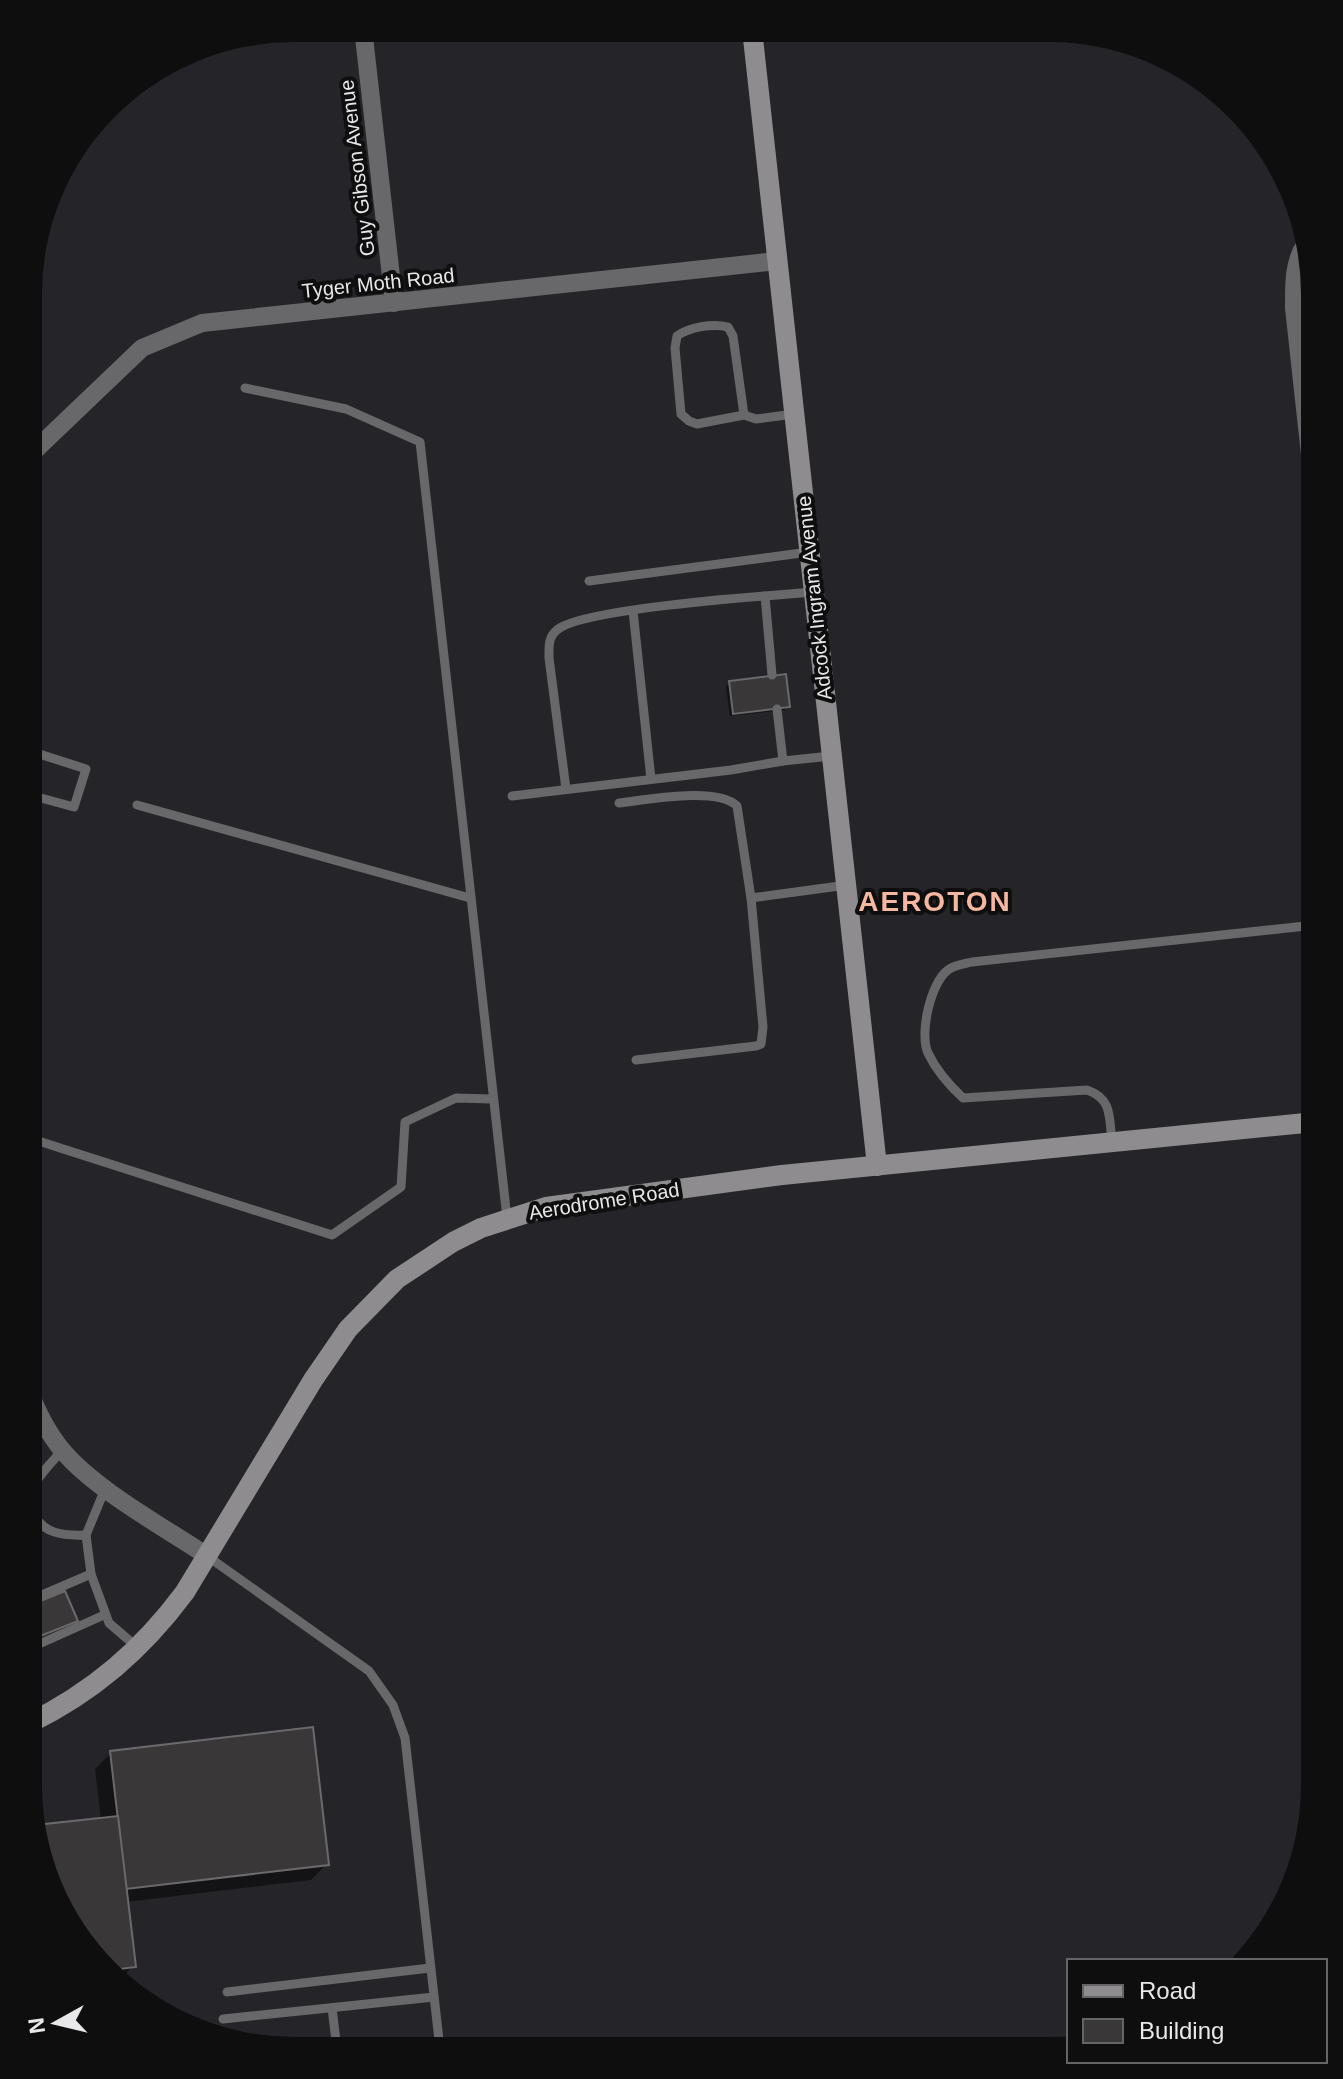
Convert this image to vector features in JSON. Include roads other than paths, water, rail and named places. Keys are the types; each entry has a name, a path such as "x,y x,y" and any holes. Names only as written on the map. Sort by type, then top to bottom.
{"street":[{"name":"Adcock Ingram Avenue","path":"753,42 877,1166"},
{"name":"Guy Gibson Avenue","path":"365,43 394,303"},
{"path":"1298,258 1294,308 1301,340"},
{"name":"Tyger Moth Road","path":"42,444 142,348 202,323 777,261"},
{"name":"Aerodrome Road","path":"42,1717 93,1687 163,1622 326,1361 370,1304 425,1259 453,1242 507,1218 546,1207 598,1199 782,1175 1300,1124"},
{"path":"42,1419 62,1450 105,1488 207,1556"}],"lane":[{"path":"744,415 733,336 728,327 717,324 682,332 677,336 675,348 681,414 689,421 697,424 744,415 756,419 794,414"},
{"path":"245,388 346,409 420,442 507,1218"},
{"path":"589,581 809,552"},
{"path":"566,789 549,658 551,637 565,625 633,611 813,592"},
{"path":"765,596 772,675"},
{"path":"633,611 651,779"},
{"path":"777,709 783,761"},
{"path":"42,755 86,769 74,807 42,798"},
{"path":"512,796 831,756"},
{"path":"619,803 692,796 718,797 733,802 738,811 751,898 763,1027 761,1044 636,1060"},
{"path":"137,805 470,898"},
{"path":"751,898 847,885"},
{"path":"1112,1143 1106,1103 1100,1095 1087,1090 963,1098 946,1082 928,1053 923,1035 937,981 950,968 972,962 1301,927"},
{"path":"42,1142 332,1235 401,1187 405,1122 456,1098 492,1099"},
{"path":"42,1476 62,1450"},
{"path":"105,1488 86,1535 91,1574 109,1623 138,1648"},
{"path":"42,1526 66,1536 86,1535"},
{"path":"207,1556 369,1671 393,1705 405,1738 439,2037"},
{"path":"42,1595 91,1574"},
{"path":"42,1643 104,1615"},
{"path":"227,1992 430,1968"},
{"path":"223,2019 434,1997"},
{"path":"332,2008 336,2037"}],"district":[{"name":"AEROTON","path":"935,901"}]}
